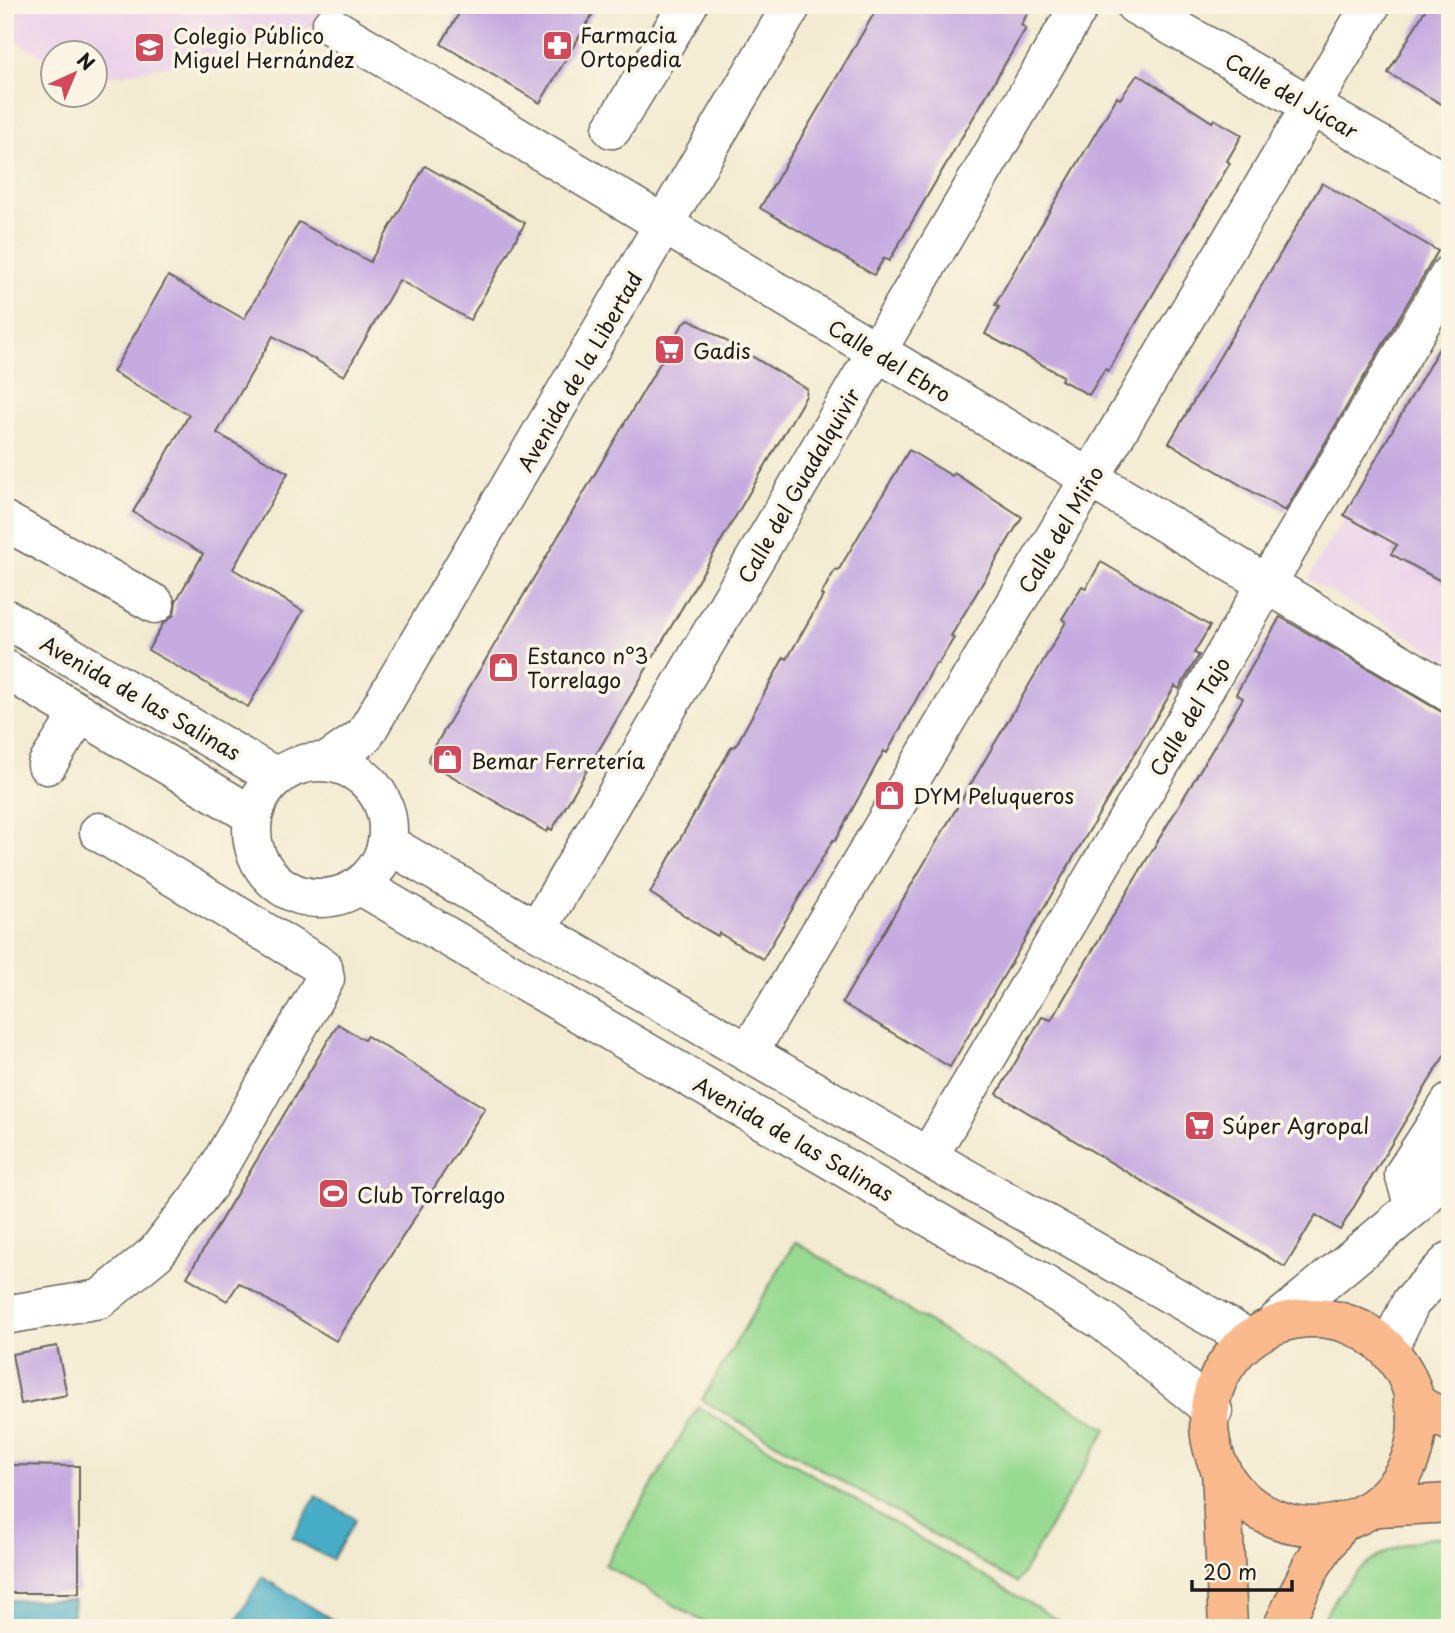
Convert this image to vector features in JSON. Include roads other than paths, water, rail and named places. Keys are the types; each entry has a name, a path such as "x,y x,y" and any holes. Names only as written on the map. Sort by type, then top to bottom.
{"main road":[{"path":"1228,1628 1221,1469 1213,1439 1213,1410 1219,1382 1229,1357 1262,1330 1307,1316 1339,1319 1366,1329 1388,1349 1425,1417 1450,1446"},
{"path":"1221,1469 1263,1516 1300,1527 1338,1526 1360,1519 1380,1507 1395,1488 1406,1467 1425,1417"},
{"path":"1380,1507 1450,1503"},
{"path":"1282,1628 1312,1565 1338,1526"}],"street":[{"path":"612,129 688,5"},
{"name":"Calle del Guadalquivir","path":"537,930 1080,5"},
{"name":"Calle del Júcar","path":"1135,5 1450,185"},
{"name":"Calle del Miño","path":"749,1052 1371,5"},
{"name":"Avenida de la Libertad","path":"328,761 364,736 664,225 780,9"},
{"name":"Calle del Ebro","path":"331,26 1450,693"},
{"name":"Calle del Tajo","path":"928,1157 1450,274"},
{"path":"9,531 155,604"},
{"name":"Avenida de las Salinas","path":"5,618 276,777"},
{"name":"Avenida de las Salinas","path":"5,669 252,815"},
{"path":"47,765 80,713"},
{"path":"364,736 367,779"},
{"path":"5,1315 100,1299 156,1253 209,1184 325,979 323,967 277,903 254,849 252,815 260,796 276,777 306,763 328,761 367,779 380,796 386,812 388,844 375,872 361,886 328,898 277,903 99,832"},
{"path":"388,844 928,1157 1262,1330 1414,1207 1450,1167"},
{"name":"Avenida de las Salinas","path":"361,886 1032,1277 1103,1321 1213,1410"},
{"path":"1414,1207 1404,1174 1450,1103"},
{"path":"1388,1349 1412,1302 1450,1261"}],"water":[{"path":"316,1496 356,1519 332,1560 292,1538"},
{"path":"262,1577 336,1622 333,1628 232,1628"},
{"path":"5,1600 74,1600 71,1628 5,1628"}],"place":[{"name":"Farmacia Ortopedia","path":"557,46"},
{"name":"Colegio Público Miguel Hernández","path":"150,47"},
{"name":"Gadis","path":"670,350"},
{"name":"Estanco n°3 Torrelago","path":"504,667"},
{"name":"Bemar Ferretería","path":"448,760"},
{"name":"DYM Peluqueros","path":"890,795"},
{"name":"Súper Agropal","path":"1199,1125"},
{"name":"Club Torrelago","path":"334,1194"}]}
